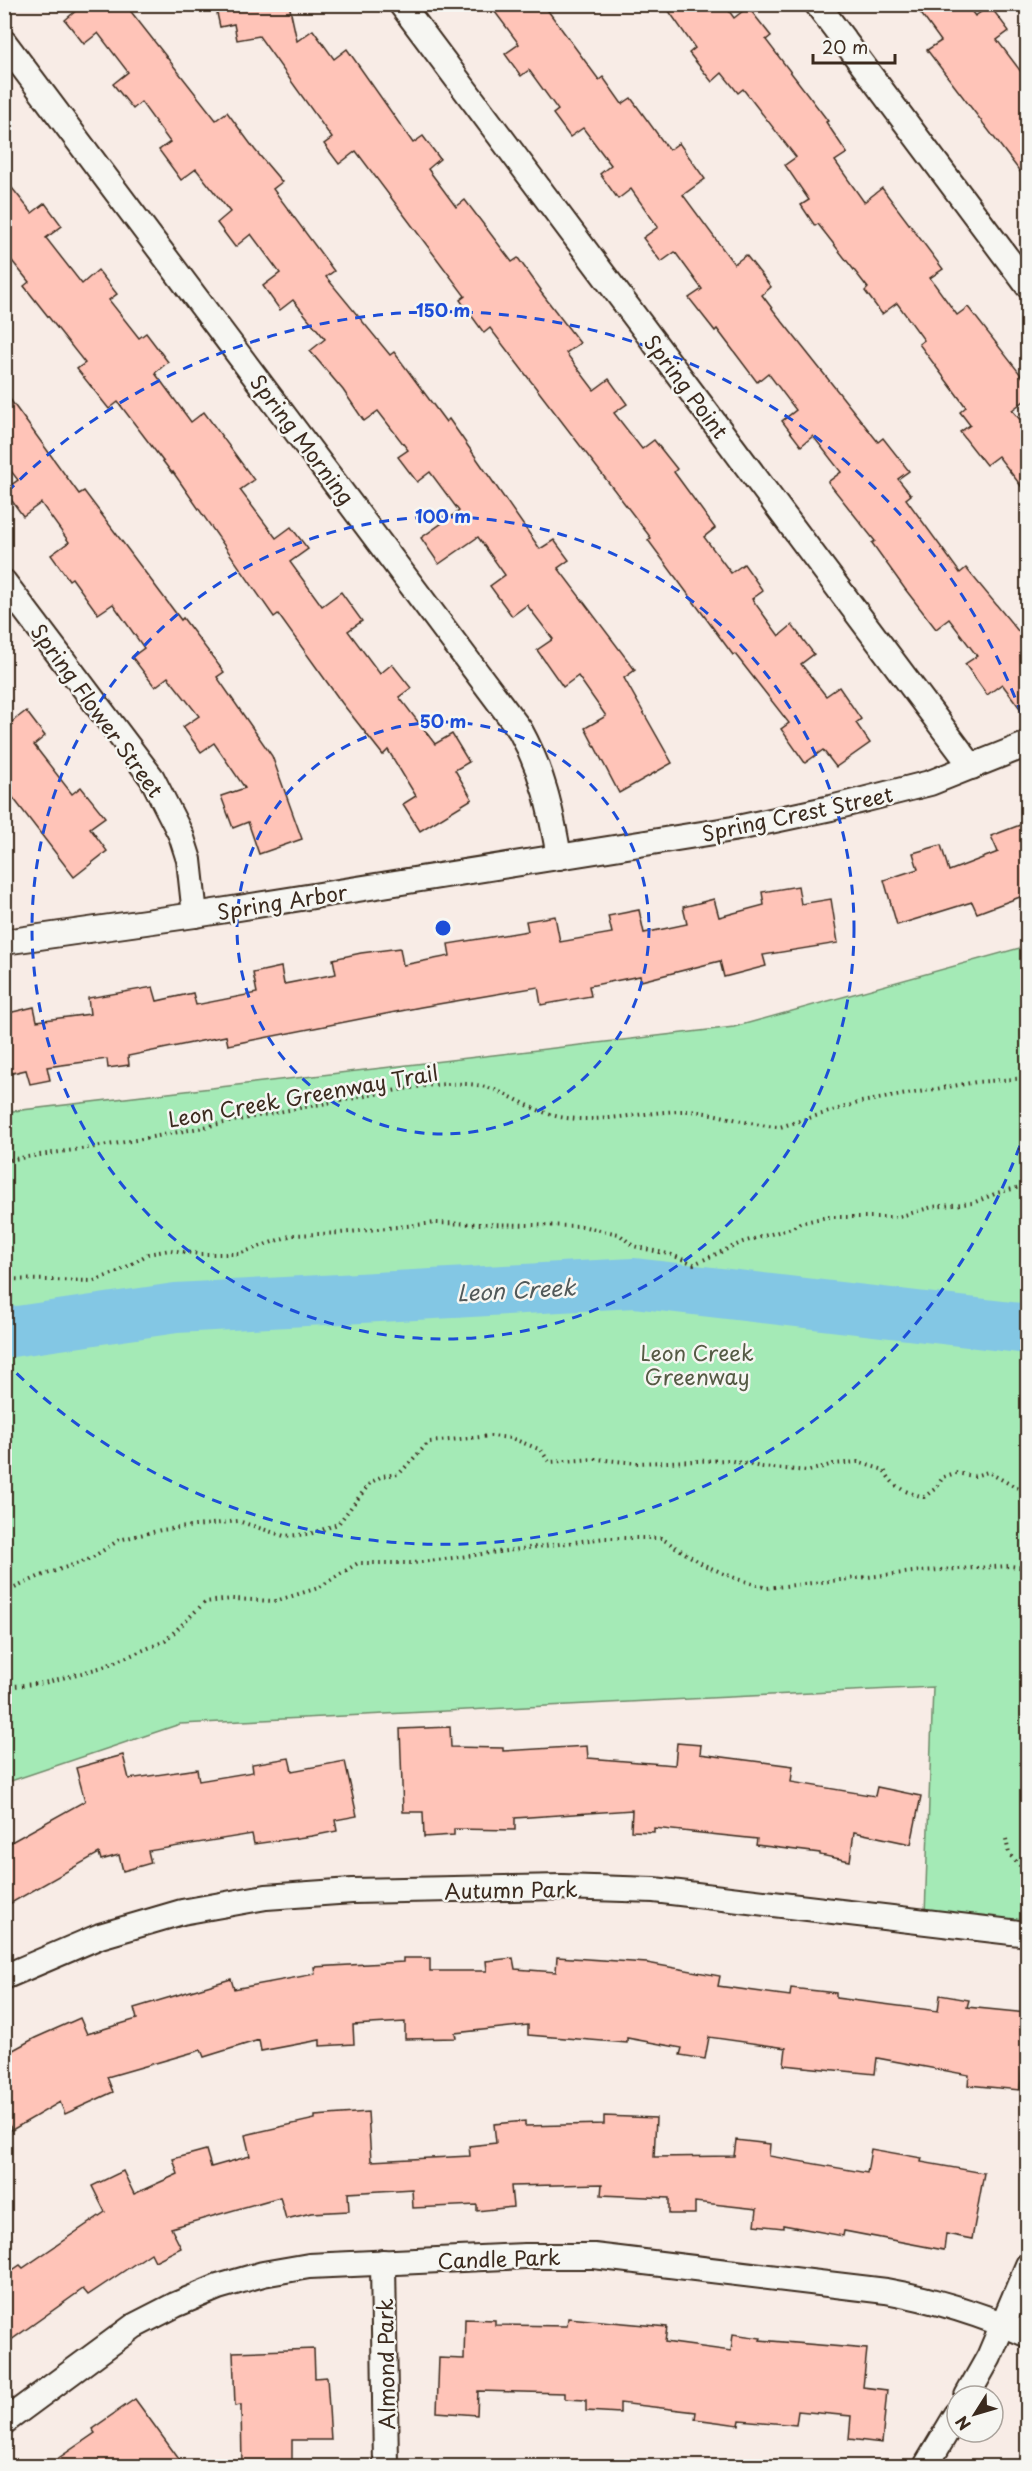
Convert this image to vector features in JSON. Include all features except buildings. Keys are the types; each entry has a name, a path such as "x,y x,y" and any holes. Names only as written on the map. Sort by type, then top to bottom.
{"street":[{"name":"Spring Point","path":"401,4 972,767"},
{"path":"817,4 1028,286"},
{"name":"Spring Morning","path":"4,42 520,730 542,777 550,802 559,857"},
{"name":"Spring Flower Street","path":"4,582 152,778 182,835 189,860 195,915"},
{"name":"Spring Crest Street","path":"559,857 733,829 831,808 930,783 1028,744"},
{"name":"Spring Arbor","path":"4,942 195,915 559,857"},
{"name":"Autumn Park","path":"4,1977 100,1936 182,1912 266,1898 352,1891 562,1887 654,1890 1028,1934"},
{"name":"Candle Park","path":"4,2422 134,2326 175,2305 218,2287 263,2274 309,2266 525,2256 594,2256 885,2291 929,2299 971,2311 1028,2335"},
{"name":"Almond Park","path":"383,2262 386,2466"},
{"path":"973,2384 988,2357 1028,2265"},
{"path":"926,2466 945,2434"}],"path":[{"name":"Leon Creek Greenway Trail","path":"4,1161 129,1141 286,1110 428,1086 466,1084 497,1090 538,1110 561,1117 592,1118 684,1111 711,1112 766,1126 780,1126 861,1102 976,1082 1028,1078"},
{"path":"4,1279 94,1281 120,1271 148,1254 170,1250 200,1254 239,1254 292,1235 340,1233 435,1223 581,1226 619,1234 633,1246 672,1255 694,1264 743,1242 792,1228 800,1223 827,1217 898,1217 932,1207 973,1203 997,1193 1028,1185"},
{"path":"4,1593 38,1576 90,1559 119,1540 161,1530 238,1521 284,1536 310,1534 338,1524 370,1483 382,1476 399,1474 429,1442 454,1438 491,1436 511,1438 541,1450 549,1462 596,1459 636,1463 728,1460 761,1467 809,1472 833,1464 858,1462 884,1470 892,1484 924,1497 936,1488 943,1477 955,1473 974,1476 988,1472 1019,1489 1028,1485"},
{"path":"4,1687 44,1683 103,1667 165,1641 205,1602 232,1599 276,1601 318,1588 358,1563 414,1563 605,1538 661,1538 704,1565 737,1579 767,1588 934,1570 1010,1566 1028,1568"},
{"path":"1006,1839 1009,1854 1028,1874"}],"green space":[{"name":"Leon Creek Greenway","path":"1027,946 1027,1923 925,1915 933,1687 180,1724 5,1783 5,1112 734,1027"}],"waterway":[{"name":"Leon Creek","path":"4,1333 176,1308 634,1283 1028,1329"}]}
